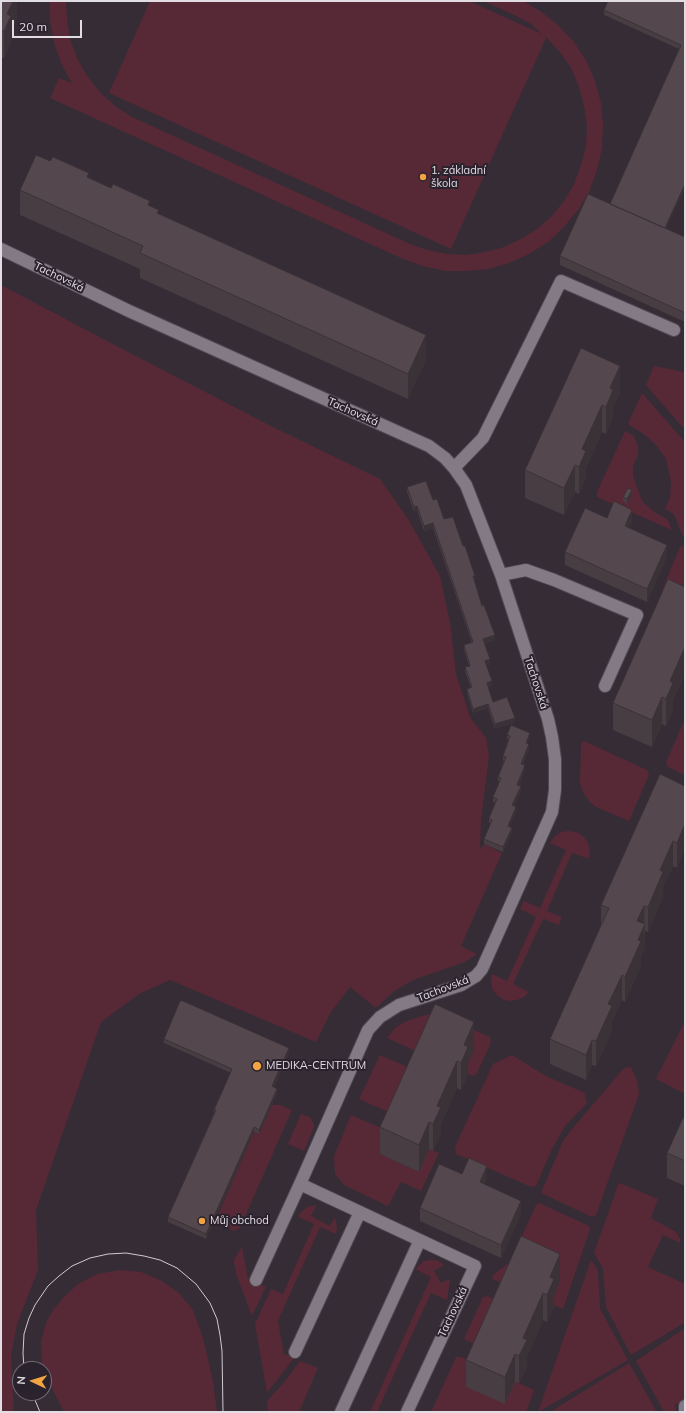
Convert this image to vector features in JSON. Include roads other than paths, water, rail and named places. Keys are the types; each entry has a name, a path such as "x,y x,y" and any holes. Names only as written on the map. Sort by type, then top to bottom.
{"street":[{"name":"Tachovská","path":"1,249 129,311 429,446 445,458 454,468 469,491 501,575 548,719 552,737 555,759 555,782 552,812 482,969 476,976 460,985 399,1005 380,1017 368,1030 300,1184 475,1266 407,1412"},
{"path":"454,468 483,438 534,337 560,281 674,330"},
{"path":"501,575 526,570 554,580 637,615 605,686"},
{"path":"256,1280 300,1184"},
{"path":"295,1352 360,1212"},
{"path":"341,1412 420,1240"},
{"path":"685,1406 685,1412"}],"tram line":[{"path":"24,1361 24,1334 35,1305 48,1286 72,1266 90,1258 108,1254 126,1253 160,1260 177,1268 196,1284 210,1303 217,1319 222,1351 223,1412"},
{"path":"35,1401 40,1412"}],"place":[{"name":"1. základní škola","path":"423,177"},
{"name":"MEDIKA-CENTRUM","path":"257,1066"},
{"name":"Můj obchod","path":"202,1221"}]}
